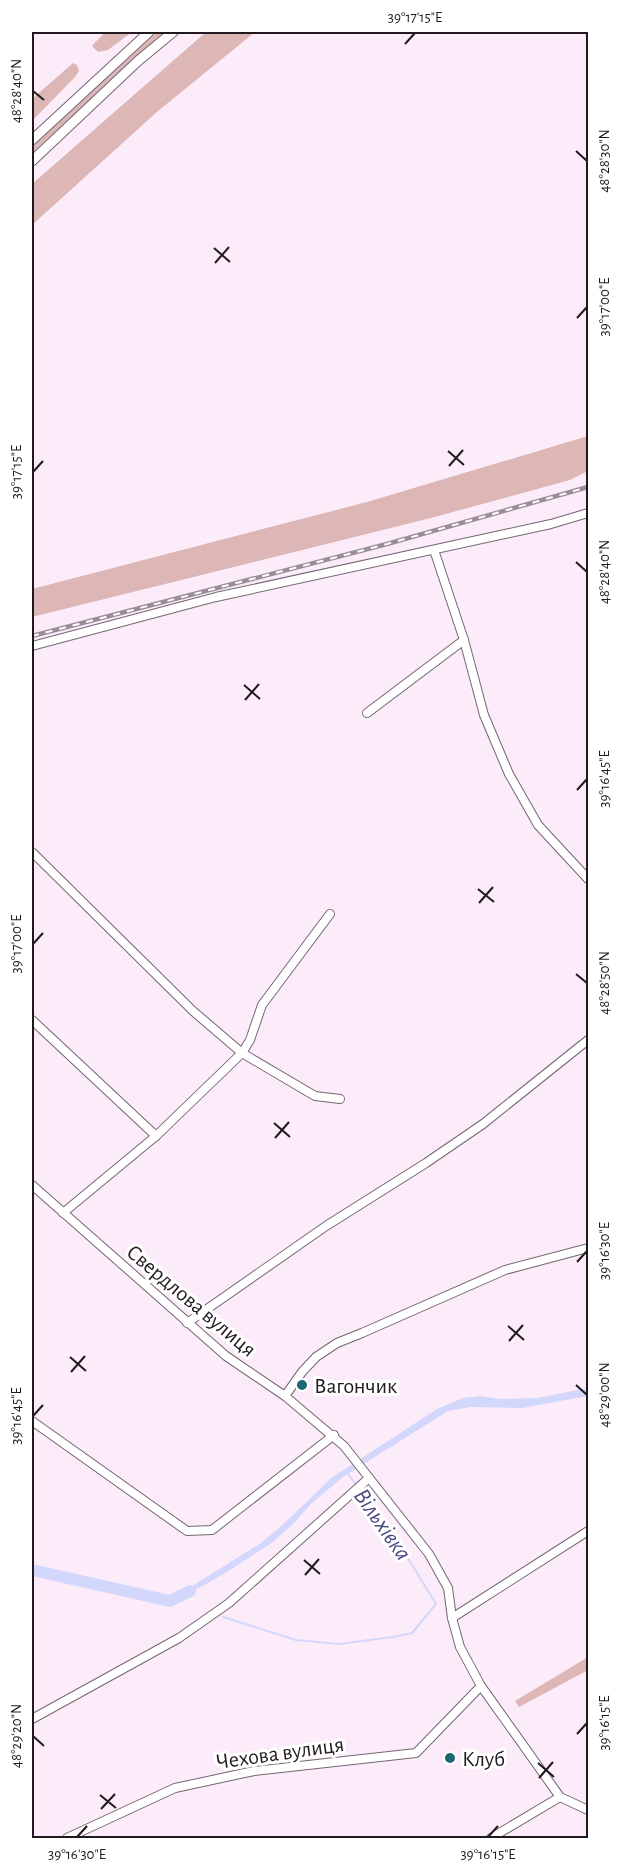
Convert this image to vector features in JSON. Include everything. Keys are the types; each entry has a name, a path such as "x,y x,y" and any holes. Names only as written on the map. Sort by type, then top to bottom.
{"main road":[{"path":"32,140 149,32"},
{"path":"32,161 129,69 173,32"}],"street":[{"path":"32,646 216,597 551,524 588,513"},
{"path":"434,550 464,640 484,715 509,774 538,825 588,879"},
{"path":"367,713 464,640"},
{"path":"32,852 193,1011 242,1053 315,1096 340,1099"},
{"path":"63,1214 156,1136 242,1053 250,1040 262,1005 330,914"},
{"path":"32,1020 156,1136"},
{"path":"188,1323 326,1226 483,1124 588,1040"},
{"name":"Свердлова вулиця","path":"32,1185 226,1356 285,1396 334,1435 344,1446 429,1554 448,1588 452,1618 460,1647 481,1686 560,1797"},
{"path":"285,1396 302,1372 337,1342 362,1334 505,1270 588,1248"},
{"path":"32,1421 187,1531 212,1530 334,1435"},
{"path":"32,1719 179,1638 229,1602 366,1475"},
{"path":"452,1618 588,1531"},
{"name":"Чехова вулиця","path":"68,1839 175,1788 254,1771 416,1753 481,1686"},
{"path":"491,1839 560,1797 588,1810"}],"shaded area":[{"path":"105,32 132,32 108,50 98,52 92,46"},
{"path":"157,32 164,32 32,153 32,147"},
{"path":"206,32 255,32 158,111 32,225 32,184"},
{"path":"73,63 77,65 79,71 75,77 32,121 32,99"},
{"path":"588,436 588,471 570,480 431,518 32,617 32,589 367,502"},
{"path":"588,1657 588,1670 519,1707 515,1701"}],"water":[{"path":"588,1388 588,1396 522,1408 471,1407 448,1411 343,1477 312,1503 273,1542 178,1600 176,1596 261,1543 331,1478 437,1409 463,1398 480,1396 500,1399 537,1398"}],"waterway":[{"name":"Вільхівка","path":"348,1474 357,1486"},
{"name":"Вільхівка","path":"223,1617 296,1640 339,1644 412,1633 436,1604 401,1547 360,1491"},
{"name":"Вільхівка","path":"32,1570 170,1601 190,1591"}],"railway":[{"path":"32,636 387,544 588,487"}],"place":[{"name":"Вагончик","path":"302,1385"},
{"name":"Клуб","path":"450,1758"}]}
